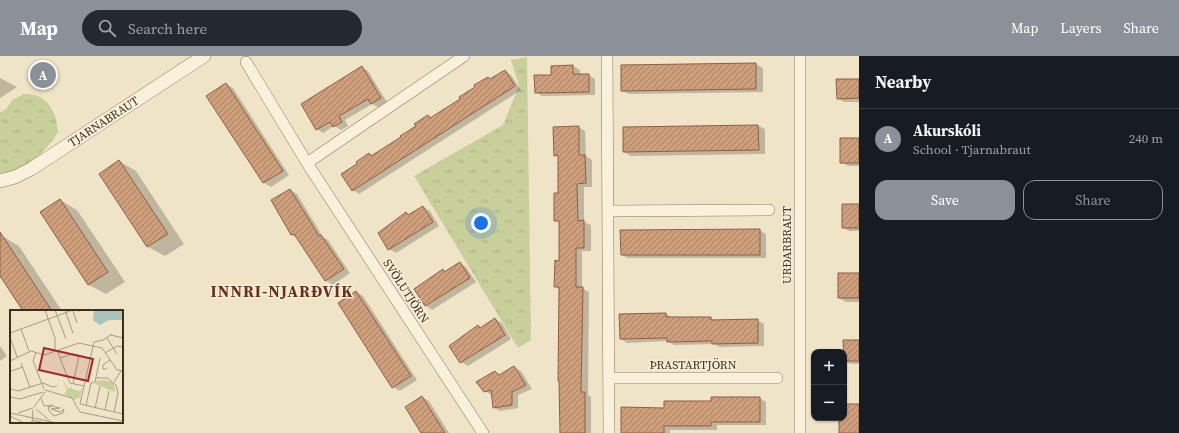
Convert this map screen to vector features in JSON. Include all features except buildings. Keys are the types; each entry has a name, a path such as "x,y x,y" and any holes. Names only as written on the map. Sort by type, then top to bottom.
{"street":[{"name":"TJARNABRAUT","path":"0,181 15,177 31,169 192,59 204,56"},
{"path":"307,163 464,56"},
{"path":"607,56 610,433"},
{"name":"URÐARBRAUT","path":"800,56 800,433"},
{"name":"SVÖLUTJÖRN","path":"246,62 307,163 483,433"},
{"path":"608,211 769,210"},
{"name":"ÞRASTARTJÖRN","path":"609,378 777,378"}],"green space":[{"path":"527,57 531,340 518,348 414,176 503,125 519,86 511,60"},
{"path":"24,94 39,97 45,100 56,117 58,132 48,146 34,160 18,169 0,173 0,112 6,109 12,100"}],"place":[{"name":"Akurskóli","path":"43,75"}],"district":[{"name":"INNRI-NJARÐVÍK","path":"282,291"}]}
